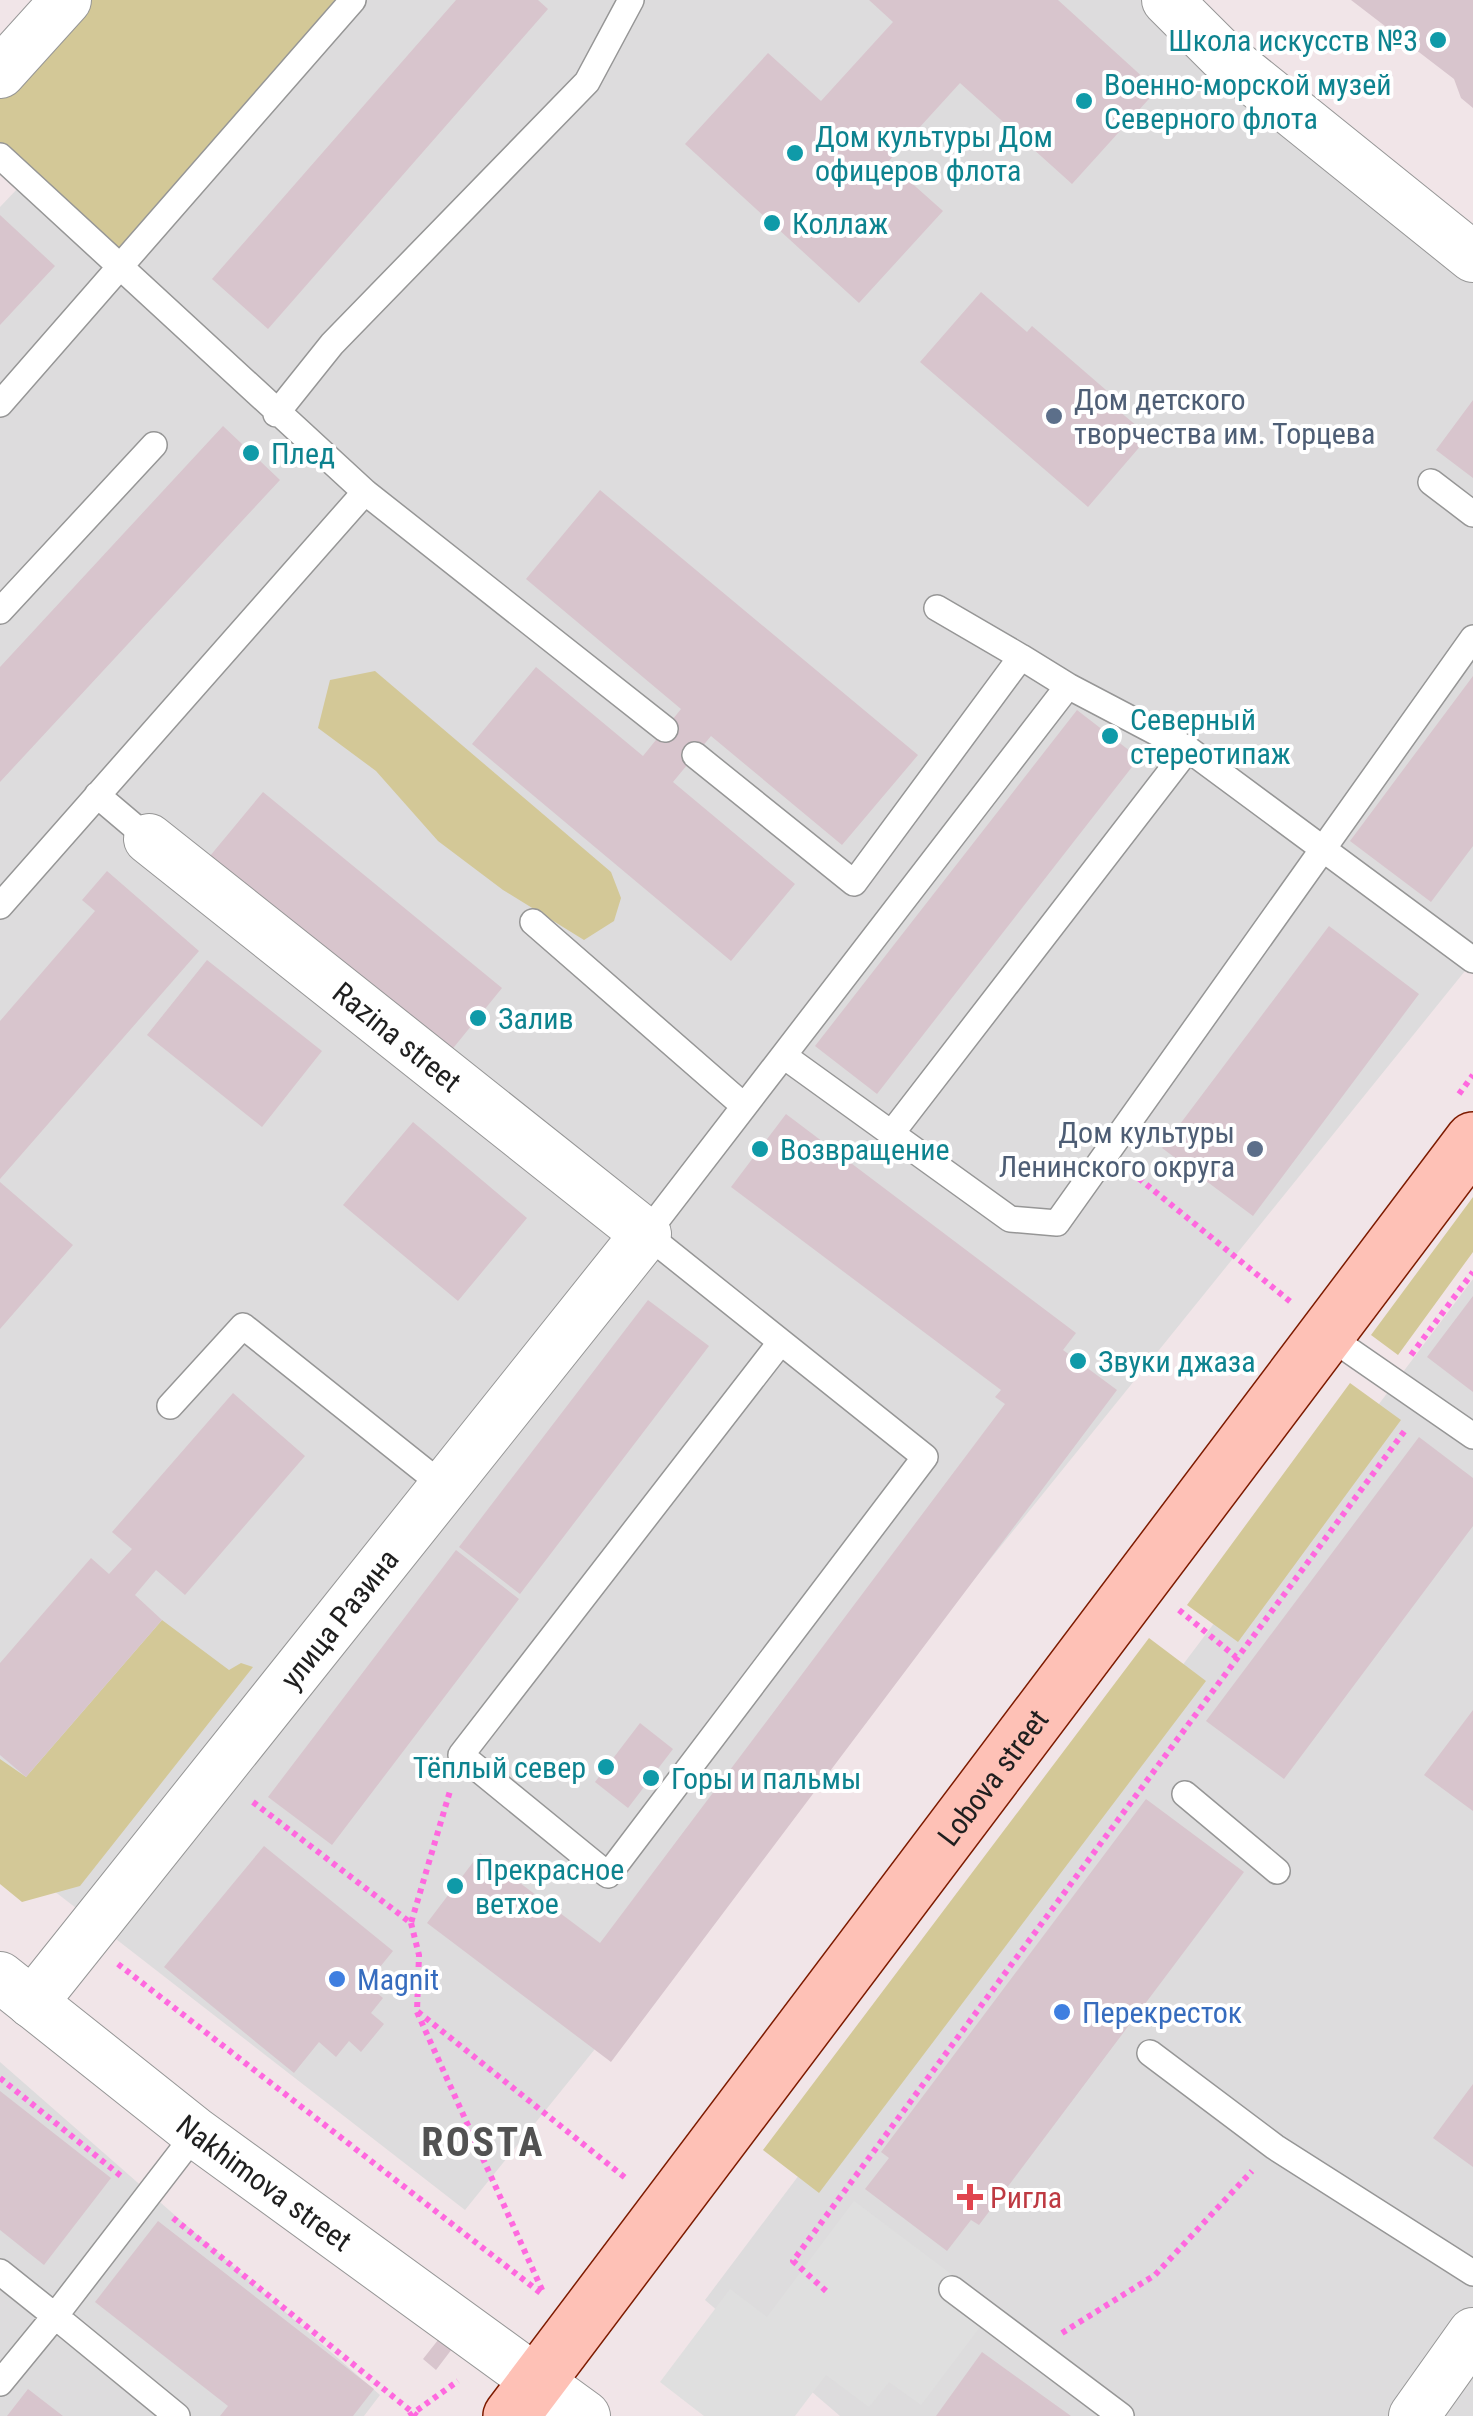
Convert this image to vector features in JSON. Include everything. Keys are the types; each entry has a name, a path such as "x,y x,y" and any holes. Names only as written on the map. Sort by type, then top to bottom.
{"street":[{"path":"0,73 66,0"},
{"path":"1167,0 1222,55 1473,257"},
{"name":"Razina street","path":"148,839 646,1234"},
{"name":"Lobova street","path":"515,2384 1312,1321 1473,1140"},
{"name":"улица Разина","path":"16,1990 85,1939 646,1234"},
{"name":"Nakhimova street","path":"16,1990 515,2384 584,2416"},
{"path":"1414,2416 1473,2333"}],"lane":[{"path":"0,404 353,0"},
{"path":"276,414 332,344 587,82 632,0"},
{"path":"0,156 364,492 665,730"},
{"path":"0,611 154,444"},
{"path":"1431,482 1473,514"},
{"path":"0,906 364,492"},
{"path":"938,608 1068,686 1188,749 1473,960"},
{"path":"784,1056 1010,1218 1057,1223 1473,638"},
{"path":"696,754 854,884 1020,657"},
{"path":"780,1343 460,1755 608,1875 925,1457 646,1234 1068,686"},
{"path":"891,1134 1188,749"},
{"path":"97,795 148,839"},
{"path":"533,922 744,1106"},
{"path":"1312,1321 1392,1382 1473,1436"},
{"path":"170,1406 243,1326 446,1488"},
{"path":"1185,1794 1277,1871"},
{"path":"1150,2053 1274,2147 1473,2273"},
{"path":"0,2383 149,2198 196,2133"},
{"path":"0,2272 177,2416"},
{"path":"952,2290 1121,2416"}],"path":[{"path":"1106,1152 1312,1321"},
{"path":"1392,1382 1473,1272"},
{"path":"826,2291 793,2260 1424,1404"},
{"path":"85,1939 546,2297 417,2011 419,1955 411,1924 460,1755"},
{"path":"216,1774 411,1924"},
{"path":"417,2011 633,2184"},
{"path":"0,2078 413,2415 515,2384"},
{"path":"1031,2352 1155,2274 1274,2147"}],"shaded area":[{"path":"66,0 353,0 118,268 0,156 0,73"},
{"path":"197,0 1180,0 1473,274 1473,961 465,2210 0,1849 0,207"},
{"path":"375,671 611,872 621,898 614,921 584,940 503,890 438,841 376,771 318,728 330,680"},
{"path":"1473,1197 1473,1252 1398,1355 1371,1335"},
{"path":"1473,1279 1473,2416 840,2416 705,2300"},
{"path":"1350,1383 1401,1420 1238,1642 1187,1605"},
{"path":"162,1620 229,1670 241,1663 253,1667 80,1886 22,1902 0,1884 0,1759 26,1777"},
{"path":"1149,1638 1206,1681 819,2193 763,2150"},
{"path":"0,2062 380,2395 364,2416 0,2416"},
{"path":"854,2201 995,2307 921,2405 889,2382 869,2407 826,2375 795,2416 704,2416 660,2382 730,2289 767,2317"}],"building":[{"path":"456,0 538,0 548,9 268,329 212,279"},
{"name":"Дом культуры Дом офицеров флота","path":"869,0 1058,0 1157,90 1072,184 960,83 888,162 943,211 859,303 685,144 768,53 821,101 893,22"},
{"name":"Школа искусств №3","path":"1351,0 1473,0 1473,108 1461,98 1454,79"},
{"path":"0,215 55,266 0,325"},
{"name":"Дом детского творчества им. Торцева","path":"981,292 1027,332 1032,326 1106,390 1101,396 1149,436 1088,507 920,362"},
{"path":"1473,400 1473,478 1436,450"},
{"path":"223,426 280,480 0,782 0,667"},
{"path":"600,490 918,755 842,845 711,736 673,782 795,884 731,961 472,744 536,667 643,756 681,709 526,579"},
{"path":"1473,676 1473,846 1431,902 1350,841"},
{"path":"1077,710 1139,758 877,1094 815,1046"},
{"path":"263,792 502,988 450,1052 210,856"},
{"path":"107,871 199,951 0,1179 0,1021 95,911 82,900"},
{"path":"1329,926 1419,994 1253,1216 1162,1148"},
{"path":"207,960 322,1051 262,1127 147,1035"},
{"path":"786,1114 1076,1333 1063,1350 1117,1390 611,2062 427,1923 480,1853 600,1943 1005,1404 995,1397 1001,1390 731,1187"},
{"path":"413,1122 527,1218 458,1301 343,1205"},
{"path":"0,1182 73,1245 0,1329"},
{"path":"1473,1296 1473,1392 1427,1357"},
{"path":"648,1300 709,1346 520,1594 459,1547"},
{"path":"233,1393 305,1456 185,1595 156,1570 135,1595 162,1620 26,1777 0,1755 0,1663 91,1558 109,1574 132,1549 112,1532"},
{"path":"1419,1437 1473,1478 1473,1526 1284,1779 1206,1721"},
{"path":"456,1550 519,1599 332,1845 268,1797"},
{"path":"1473,1710 1473,1811 1424,1775"},
{"path":"640,1723 673,1749 628,1808 595,1782"},
{"name":"Перекресток","path":"1146,1799 1244,1872 979,2225 971,2220 947,2251 865,2189 889,2158 881,2152"},
{"path":"264,1846 393,1951 366,1984 383,1998 371,2013 384,2024 361,2052 349,2041 336,2057 319,2042 294,2073 164,1967"},
{"path":"1473,2084 1473,2167 1433,2138"},
{"path":"0,2091 111,2178 44,2265 0,2230"},
{"path":"158,2221 374,2389 353,2416 220,2416 228,2406 95,2302"},
{"path":"442,2335 455,2345 436,2370 423,2359"},
{"path":"982,2352 1071,2416 936,2416"},
{"path":"28,2389 63,2416 7,2416"}],"place":[{"name":"Школа искусств №3","path":"1438,40"},
{"name":"Военно-морской музей Северного флота","path":"1084,101"},
{"name":"Дом культуры Дом офицеров флота","path":"795,153"},
{"name":"Коллаж","path":"772,223"},
{"name":"Дом детского творчества им. Торцева","path":"1054,416"},
{"name":"Плед","path":"251,453"},
{"name":"Северный стереотипаж","path":"1110,736"},
{"name":"Залив","path":"478,1018"},
{"name":"Возвращение","path":"760,1149"},
{"name":"Дом культуры Ленинского округа","path":"1255,1149"},
{"name":"Звуки джаза","path":"1078,1361"},
{"name":"Тёплый север","path":"606,1767"},
{"name":"Горы и пальмы","path":"651,1778"},
{"name":"Прекрасное ветхое","path":"455,1886"},
{"name":"Magnit","path":"337,1979"},
{"name":"Перекресток","path":"1062,2012"},
{"name":"Ригла","path":"970,2197"}],"district":[{"name":"ROSTA","path":"483,2142"}]}
